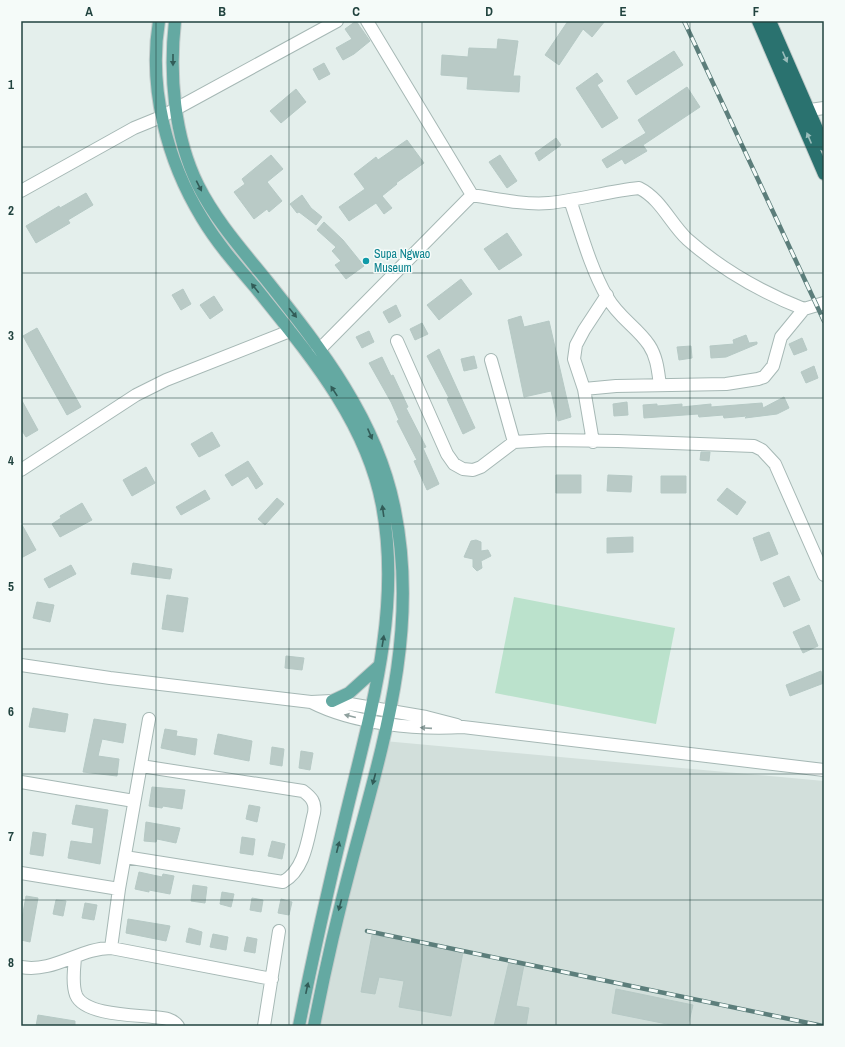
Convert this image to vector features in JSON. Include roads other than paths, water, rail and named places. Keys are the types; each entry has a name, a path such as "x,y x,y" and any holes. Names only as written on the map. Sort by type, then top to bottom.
{"highway":[{"path":"758,21 824,174"},
{"path":"770,21 824,145"}],"main road":[{"path":"159,21 156,76 161,117 180,176 202,218 228,254 311,358 336,393 356,430 373,472 382,503 386,539 388,583 386,625 372,708 322,916 299,1026"},
{"path":"175,21 173,75 176,109 189,163 198,185 232,238 320,350 351,396 369,430 382,464 394,505 400,547 404,592 402,628 391,711 332,934 314,1026"},
{"path":"332,701 350,693 379,666"}],"street":[{"path":"21,191 134,128 161,117 337,21"},
{"path":"367,21 472,195 502,200 547,203 639,188 656,200 686,238 717,264 779,299 804,309"},
{"path":"796,108 810,110 824,108"},
{"path":"311,358 472,195"},
{"path":"570,200 588,254 607,296 623,318 649,345 658,365 660,386"},
{"path":"594,442 584,390 574,359 576,345 607,296"},
{"path":"584,390 726,384 764,377 776,360 781,337 804,309 824,303"},
{"path":"22,467 136,395 166,380 290,331"},
{"path":"397,341 447,454 454,464 462,469 473,470 481,468 514,442 548,440 594,442 618,441 744,444 754,446 762,450 775,464 824,575"},
{"path":"491,360 514,442"},
{"path":"21,665 110,678 311,702 332,701 442,721 464,727 824,770"},
{"path":"311,702 323,708 388,724 440,729 464,727"},
{"path":"111,948 124,857 149,719"},
{"path":"124,857 283,882 291,877 300,864 314,813 315,806 313,800 303,791 141,766"},
{"path":"21,782 134,801"},
{"path":"21,873 119,889"},
{"path":"264,1026 279,931"},
{"path":"21,966 44,967 75,958 90,950 111,948 272,979"},
{"path":"75,958 74,981 76,996 85,1006 97,1010 168,1019 178,1026"}],"railway":[{"path":"684,21 824,321"},
{"path":"367,931 823,1026"}],"place":[{"name":"Supa Ngwao Museum","path":"366,261"}]}
